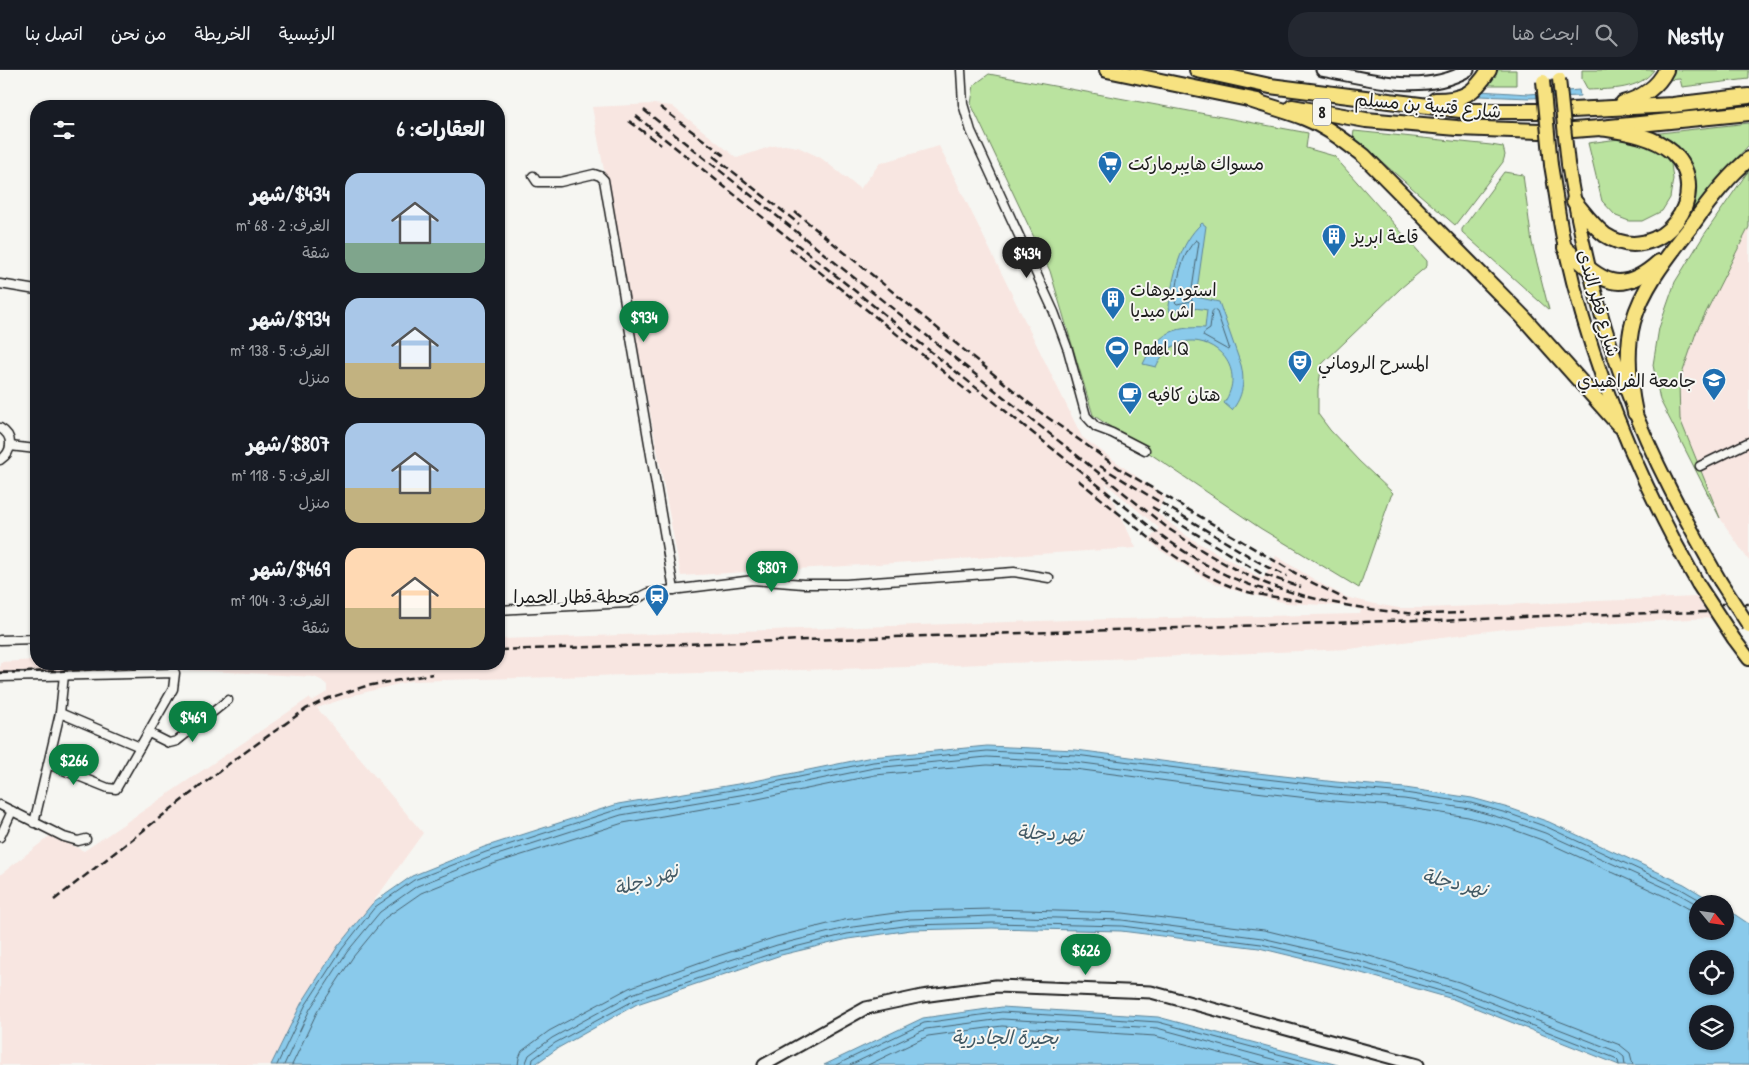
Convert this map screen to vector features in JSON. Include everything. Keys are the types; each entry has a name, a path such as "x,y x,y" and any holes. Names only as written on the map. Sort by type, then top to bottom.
{"highway":[{"name":"شارع قتيبة بن مسلم","path":"1107,70 1250,100 1366,120 1457,128 1540,131"},
{"name":"شارع قتيبة بن مسلم","path":"1197,70 1270,86 1382,101 1468,111 1538,111"},
{"path":"1382,101 1452,100 1461,98 1481,84 1489,70"},
{"path":"1602,109 1636,99 1654,88 1666,70"},
{"path":"1572,110 1673,105 1749,96"},
{"path":"1250,100 1322,126 1340,137 1364,156 1523,317 1619,425"},
{"path":"1574,130 1749,113"},
{"path":"1574,201 1592,223 1606,235 1624,243 1641,244 1656,239 1668,231 1680,218 1686,200 1688,183 1683,167 1673,153 1655,141 1633,134 1600,128"},
{"path":"1635,413 1629,372 1630,347 1633,323 1650,283 1704,208 1749,159"},
{"path":"1565,248 1598,276 1612,282 1625,282 1636,279 1651,269 1675,247"}],"main road":[{"name":"شارع قطر الندى","path":"1542,75 1551,165 1565,248 1592,346 1619,425 1666,523 1698,584 1734,639 1749,658"},
{"name":"شارع قطر الندى","path":"1560,75 1568,164 1574,201 1589,269 1613,353 1635,413 1684,519 1749,626"}],"street":[{"path":"962,70 963,104 971,131 1054,312 1068,350 1086,416 1096,427 1145,450"},
{"path":"1322,70 1408,85 1438,80 1468,70"},
{"path":"533,176 537,182 548,183 594,174 600,176 605,183 674,590"},
{"path":"0,284 30,289"},
{"path":"0,428 8,435 10,446 6,455 0,460"},
{"path":"1700,466 1749,442"},
{"path":"10,446 30,448"},
{"path":"505,610 628,603 648,593 753,580 803,584 846,584 1014,572 1049,578"},
{"path":"0,640 30,639"},
{"path":"0,677 175,673 173,689 118,788 114,790 48,764"},
{"path":"34,823 60,713 64,675"},
{"path":"149,733 169,742 177,741 228,700"},
{"path":"60,713 140,747"},
{"path":"0,805 64,837 78,841 86,839"},
{"path":"0,836 12,811"},
{"path":"764,1065 866,1008 922,996 996,986 1151,992 1418,1065"}],"shaded area":[{"path":"654,104 672,106 737,158 772,146 798,147 821,158 860,189 880,163 939,146 1082,437 1165,497 1157,513 1188,537 1263,579 1276,556 1346,597 1399,608 1697,597 1711,618 1504,629 1349,649 910,667 411,681 358,694 317,708 423,833 372,904 338,946 301,1004 271,1065 0,1065 0,875 51,835 84,851 309,698 312,701 327,692 327,685 314,677 184,670 505,670 505,639 1070,620 1360,614 1361,610 1343,606 1286,603 1237,591 1209,581 1160,550 1149,540 1159,528 1105,483 1136,548 681,576 592,107"},
{"name":"جامعة الفراهيدي","path":"1749,227 1749,561 1720,518 1680,419 1679,383 1697,330"},
{"path":"30,660 30,670 184,670 0,676 0,662"}],"green space":[{"path":"1492,70 1516,70 1516,85 1482,85"},
{"path":"1582,70 1654,70 1648,77 1633,85 1615,89 1588,90 1582,79"},
{"path":"1672,70 1749,70 1749,79 1682,87 1680,79 1666,80"},
{"path":"989,74 1308,133 1306,148 1334,156 1427,261 1427,266 1401,288 1322,364 1318,389 1318,414 1359,461 1393,493 1359,588 1260,528 1093,415 1050,271 971,104 974,85"},
{"path":"1749,123 1749,145 1722,174 1687,219 1694,197 1694,185 1651,134"},
{"path":"1354,131 1491,145 1503,147 1505,155 1503,162 1455,225 1353,137"},
{"path":"1619,139 1642,142 1661,151 1671,164 1673,179 1670,198 1662,211 1642,221 1629,221 1616,216 1602,201 1588,143"},
{"path":"1749,170 1749,227 1697,330 1679,383 1680,419 1720,518 1660,400 1653,365 1659,328 1675,282 1704,235"},
{"path":"1504,172 1523,175 1532,243 1549,310 1462,232 1462,229"}],"water":[{"path":"1579,90 1580,96 1530,98 1479,96 1479,91 1529,94"},
{"path":"1202,223 1206,226 1196,297 1219,302 1241,365 1243,377 1241,394 1232,410 1224,403 1232,385 1231,369 1223,356 1211,346 1197,341 1181,343 1167,351 1156,367 1143,364 1154,345 1167,334 1184,329 1205,328 1207,310 1188,308 1170,312 1169,306 1178,261 1194,231"},
{"name":"نهر دجلة","path":"987,746 1076,750 1231,770 1405,788 1472,798 1512,809 1549,822 1684,884 1702,895 1689,895 1689,940 1734,940 1734,914 1749,924 1749,1065 1619,1065 1453,999 1354,971 1259,948 1121,931 992,928 911,930 848,939 781,955 637,1004 558,1048 534,1065 271,1065 301,1004 338,946 372,904 412,876 484,847 618,804 750,782 872,757"},
{"name":"بحيرة الجادرية","path":"1002,1007 1158,1017 1338,1065 824,1065 923,1018"}],"railway":[{"path":"660,107 726,157"},
{"path":"644,110 1181,537 1243,573 1288,591 1344,605 1420,614"},
{"path":"636,116 1158,533 1212,568 1272,592"},
{"path":"629,121 661,145"},
{"path":"713,156 799,224"},
{"path":"795,212 1040,412 1120,469 1307,580 1347,600"},
{"path":"790,248 971,394"},
{"path":"1100,466 1267,567 1287,576"},
{"path":"1078,480 1134,526 1172,554 1213,579 1251,593 1302,601"},
{"path":"1152,507 1262,574 1301,587"},
{"path":"1744,604 1749,604"},
{"path":"505,650 1707,612"},
{"path":"1423,614 1463,613"},
{"path":"0,673 85,670"},
{"path":"54,900 230,763 306,709 329,698 366,686 433,674"}],"place":[{"name":"مسواك هايبرماركت","path":"1110,184"},
{"name":"قاعة ابريز","path":"1334,257"},
{"name":"استوديوهات اش ميديا","path":"1113,320"},
{"name":"Padel IQ","path":"1117,369"},
{"name":"المسرح الروماني","path":"1300,383"},
{"name":"جامعة الفراهيدي","path":"1714,401"},
{"name":"هتان كافيه","path":"1130,415"},
{"name":"محطة قطار الحمرا","path":"657,617"}]}
